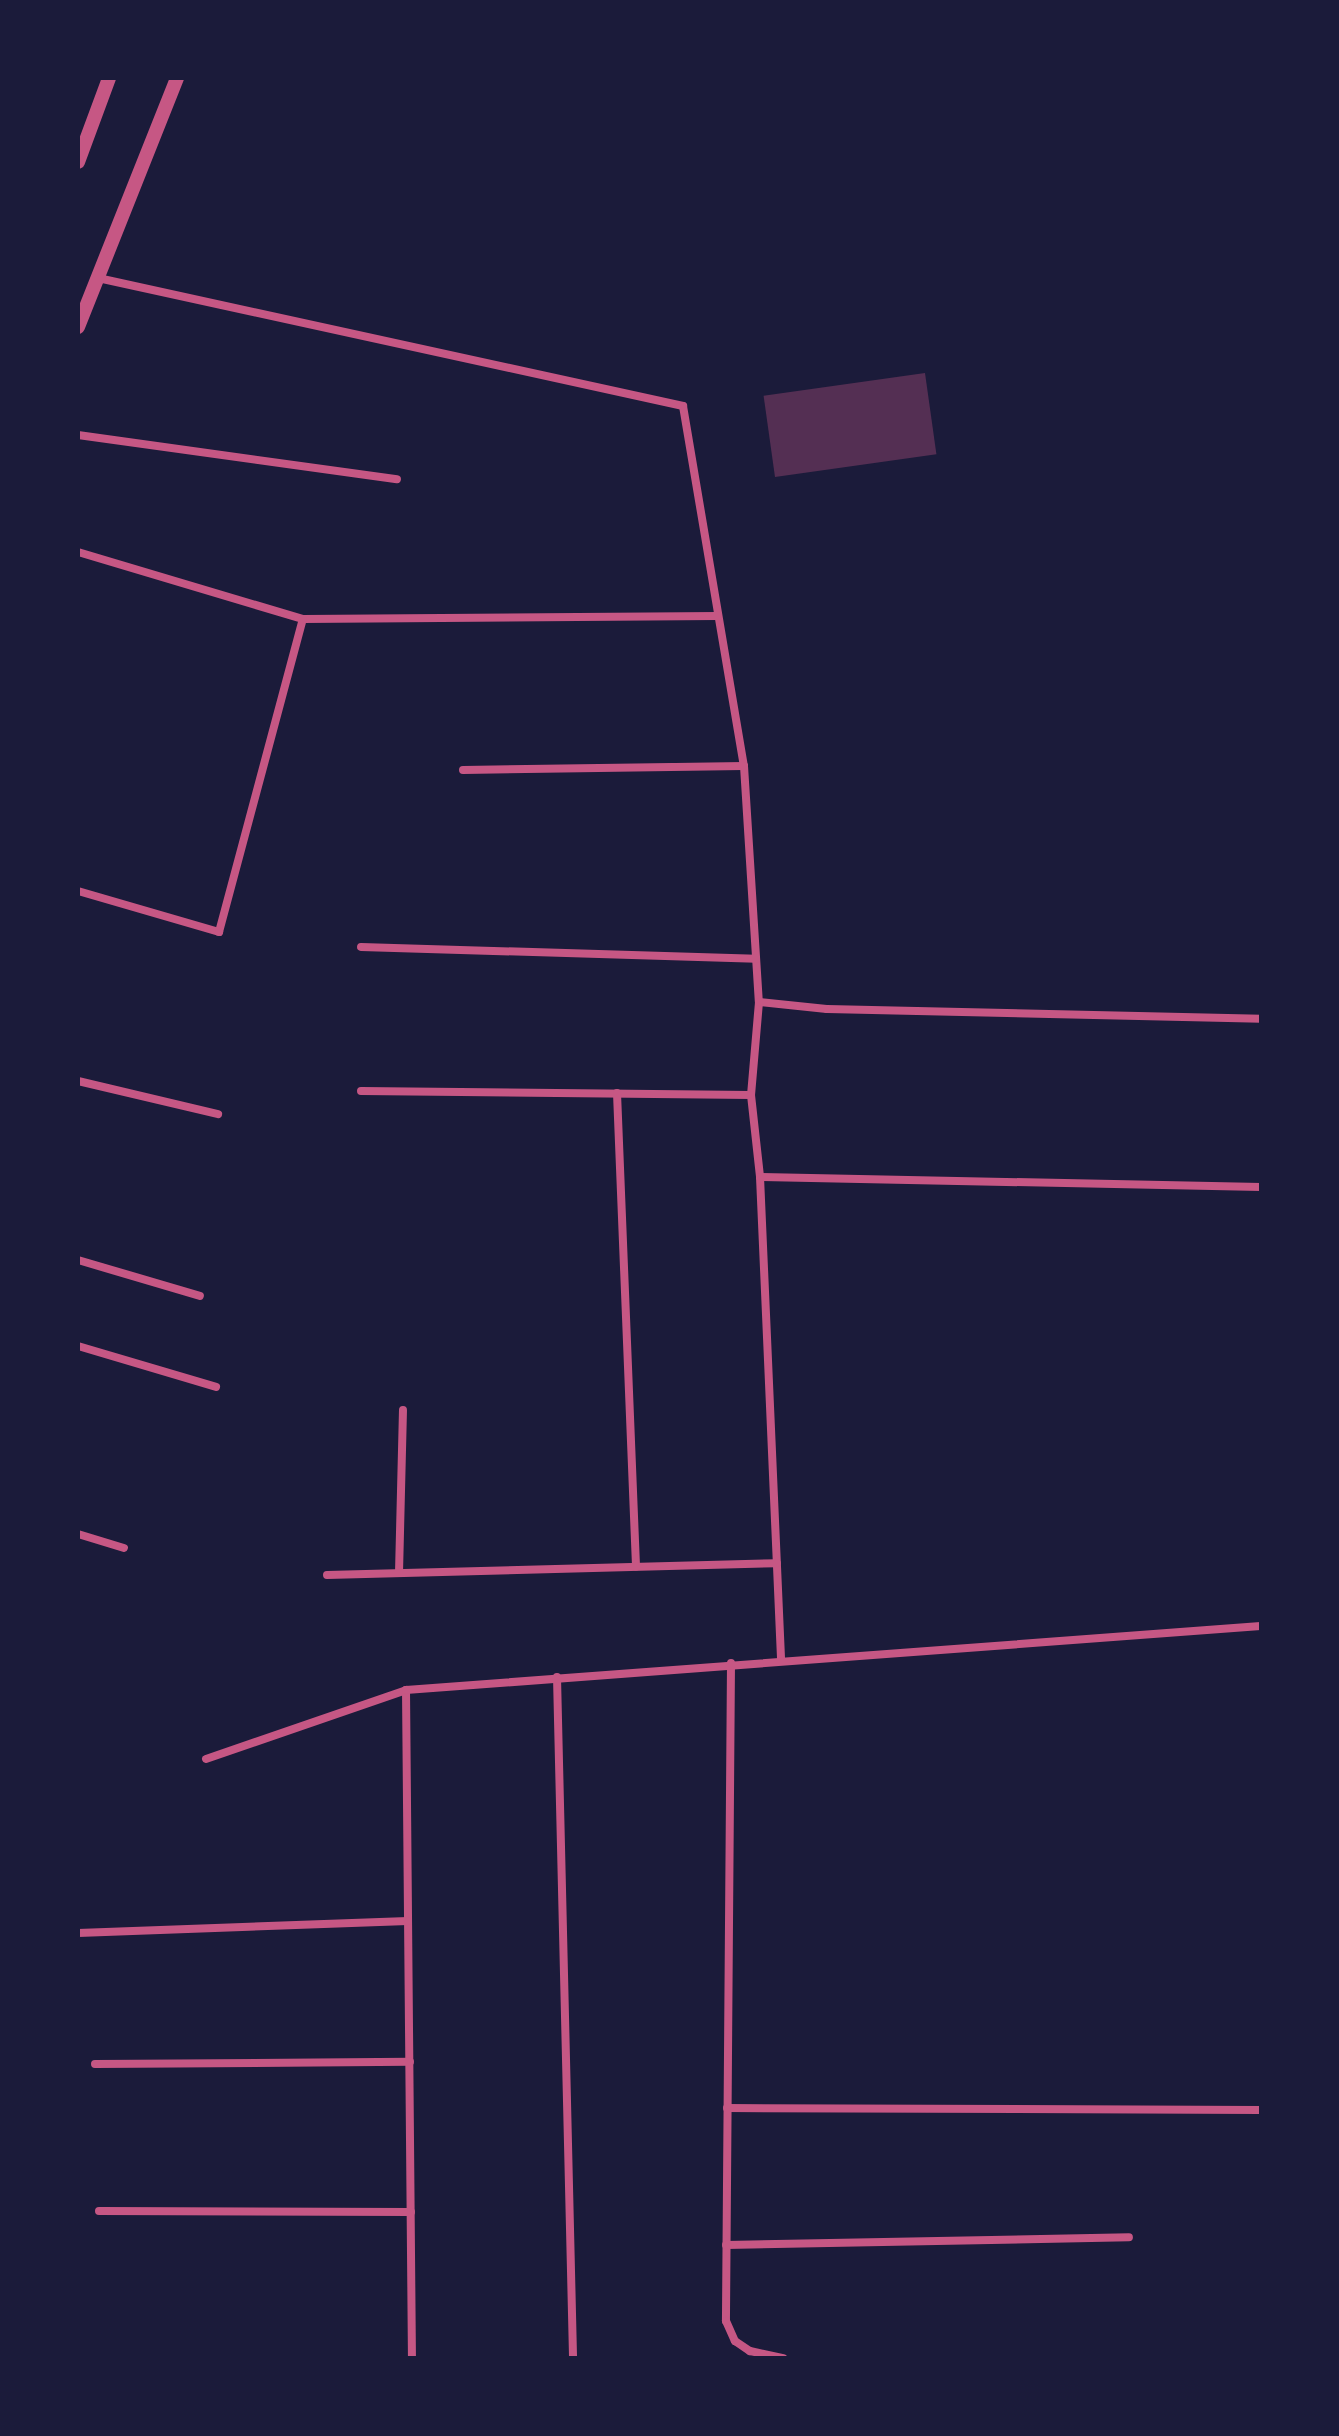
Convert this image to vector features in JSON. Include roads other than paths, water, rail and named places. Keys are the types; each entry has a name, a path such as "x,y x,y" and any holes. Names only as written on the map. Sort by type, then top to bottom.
{"street":[{"path":"78,162 109,78"},
{"path":"78,327 177,78"},
{"path":"98,278 683,406 744,766 759,1002 751,1095 760,1177 781,1659"},
{"path":"78,435 397,479"},
{"path":"78,552 303,619 718,616"},
{"path":"78,891 219,932 303,619"},
{"path":"463,770 744,766"},
{"path":"361,947 756,959"},
{"path":"759,1002 827,1009 1261,1019"},
{"path":"78,1081 218,1114"},
{"path":"361,1091 751,1095"},
{"path":"617,1093 636,1567"},
{"path":"760,1177 1261,1187"},
{"path":"78,1260 200,1296"},
{"path":"78,1346 216,1387"},
{"path":"399,1573 403,1410"},
{"path":"78,1534 124,1548"},
{"path":"327,1575 777,1563"},
{"path":"206,1759 406,1690 781,1659 1261,1626"},
{"path":"731,1663 726,2321 735,2341 750,2351 783,2358"},
{"path":"557,1677 573,2358"},
{"path":"406,1690 412,2358"},
{"path":"78,1933 408,1921"},
{"path":"95,2064 410,2062"},
{"path":"727,2108 1261,2110"},
{"path":"99,2211 411,2212"},
{"path":"726,2245 1129,2237"}]}
